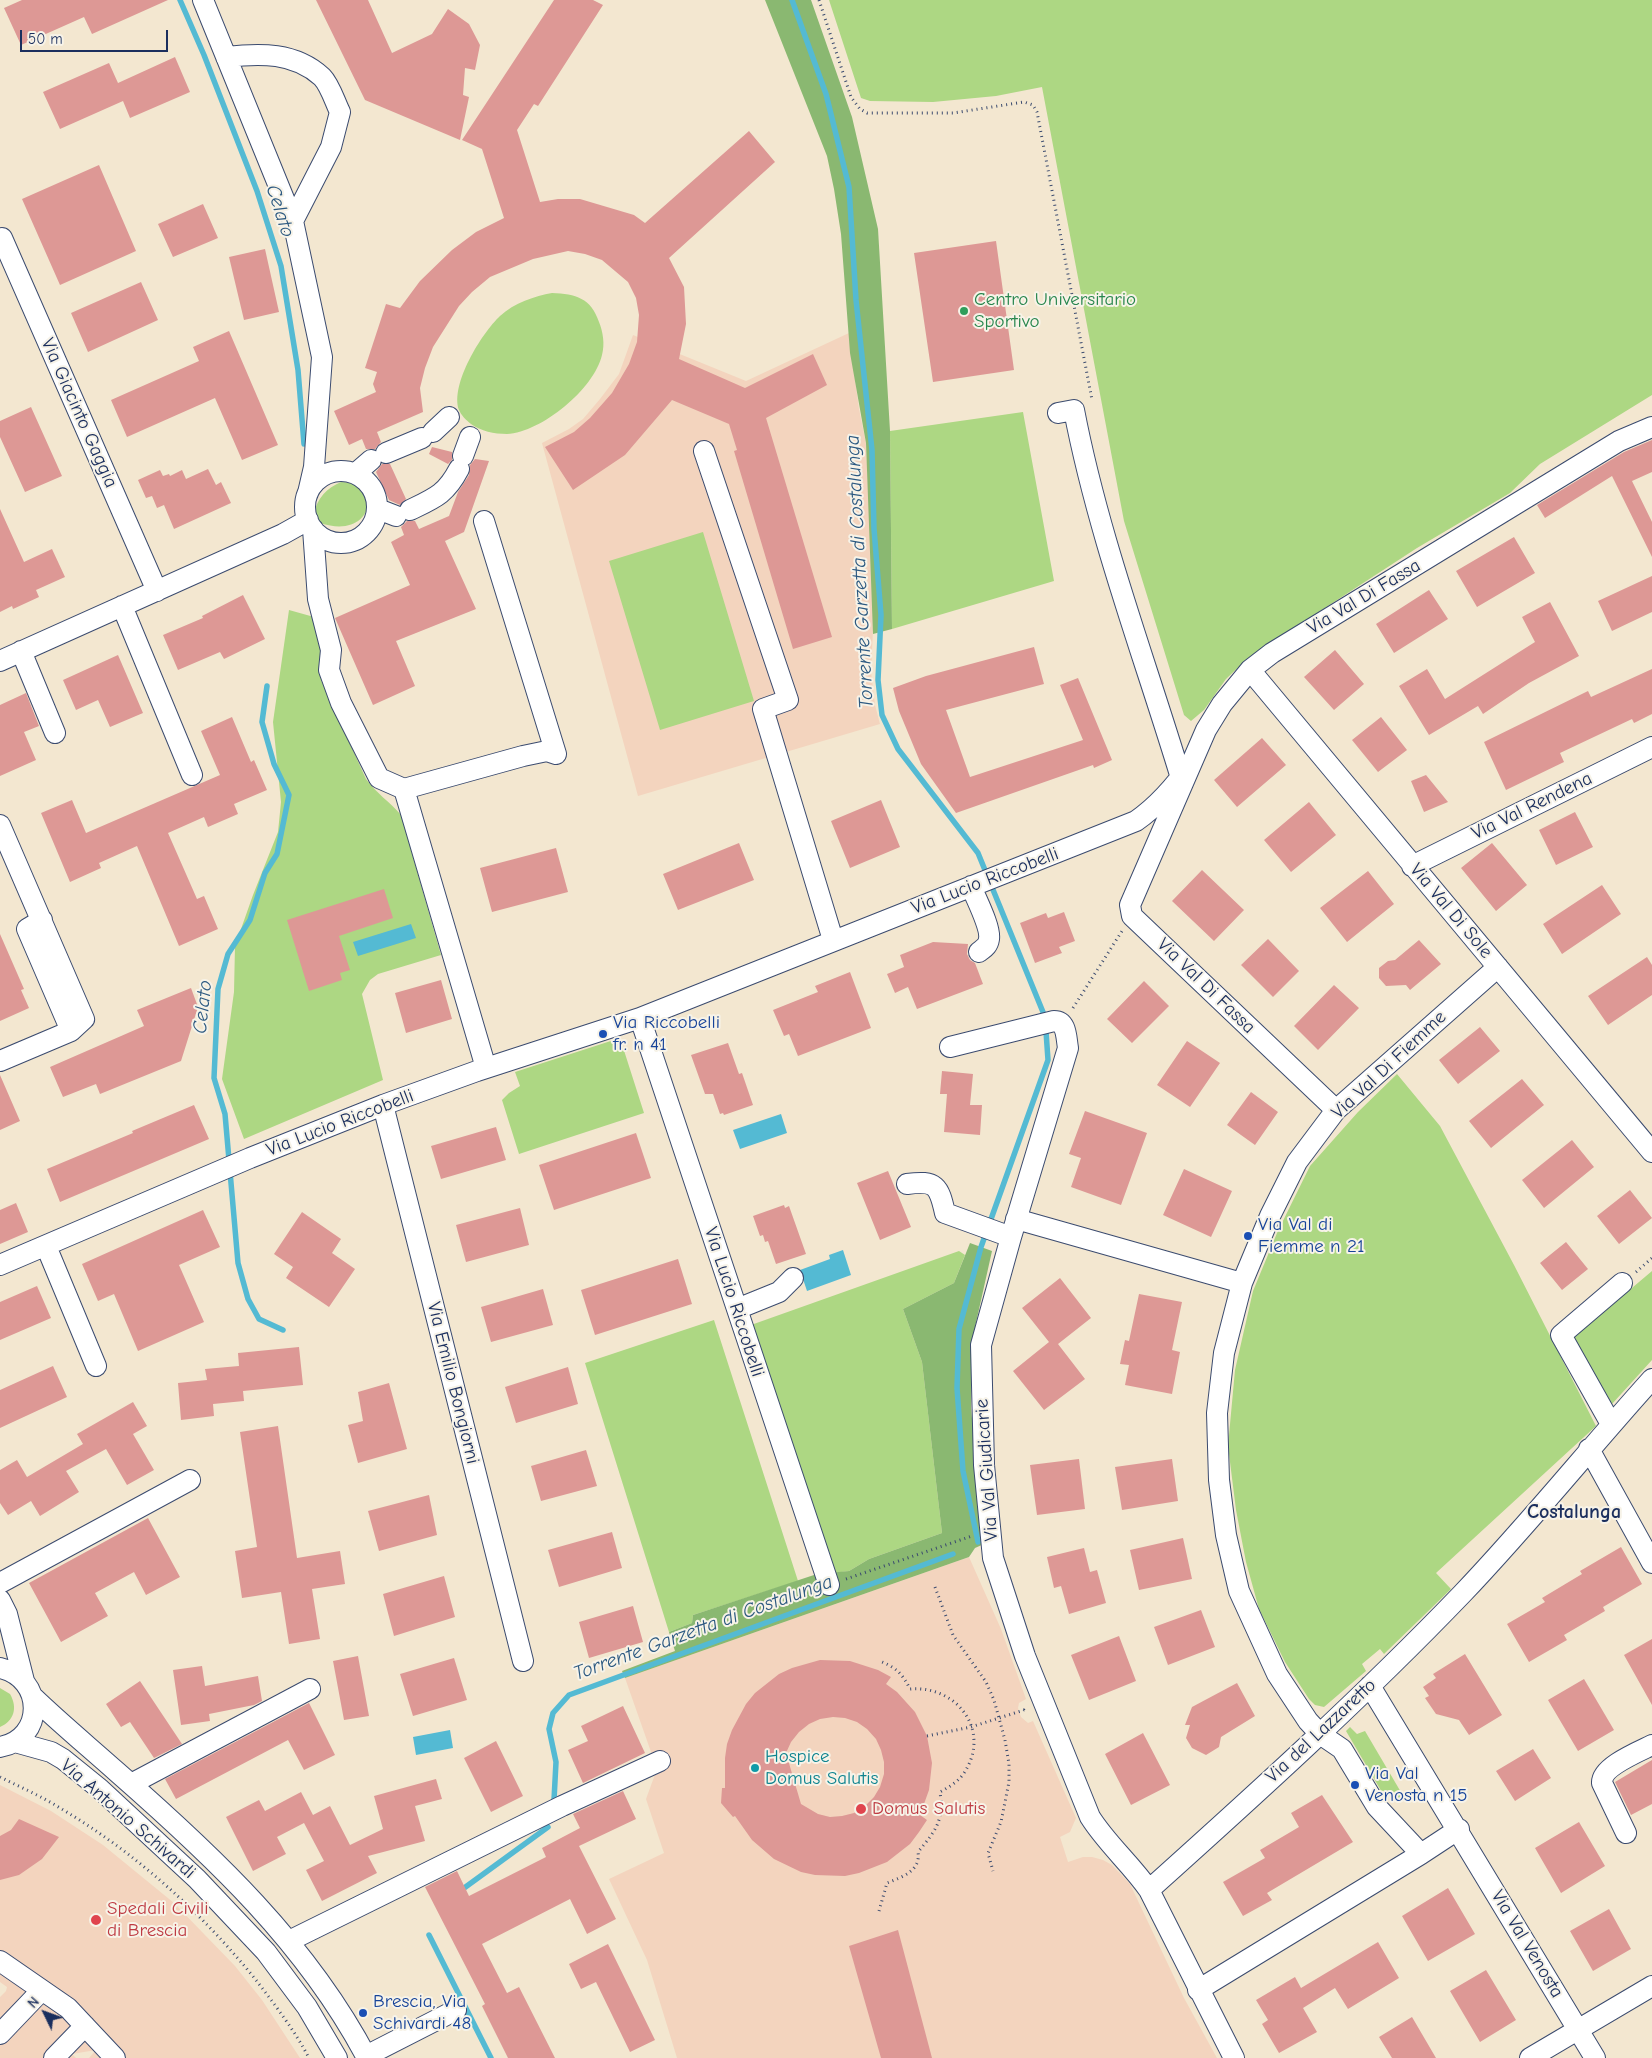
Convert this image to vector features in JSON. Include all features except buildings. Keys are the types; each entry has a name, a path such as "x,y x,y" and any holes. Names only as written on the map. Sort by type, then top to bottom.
{"street":[{"path":"203,0 293,221 322,357 314,467 305,506 311,525 318,599 331,650 329,670 341,703 380,778 404,789 523,756 547,751 556,754 484,521"},
{"path":"226,57 254,54 292,58 323,78 340,112 331,147 293,221"},
{"name":"Via Giacinto Gaggia","path":"0,240 2,238 6,246 157,591"},
{"path":"1058,413 1074,410 1083,456 1103,530 1186,770"},
{"path":"356,474 378,456 427,435 449,417"},
{"name":"Via Val Di Fassa","path":"1336,1110 1132,916 1130,905 1186,770 1206,730 1222,704 1250,670 1280,648 1620,441 1652,426"},
{"path":"311,525 324,538 338,542 352,541 365,534 374,523 395,512 438,496 451,485 470,437"},
{"path":"704,451 788,700 763,709 833,940"},
{"path":"308,492 314,483 323,476 345,471 356,474 368,482 375,494 395,512"},
{"path":"0,661 283,534 311,525"},
{"path":"122,606 192,775"},
{"path":"22,652 55,733"},
{"name":"Via Val Di Sole","path":"1250,670 1652,1152"},
{"name":"Via Val Rendena","path":"1412,866 1652,747"},
{"name":"Via Lucio Riccobelli","path":"0,1265 250,1158 383,1105 486,1068 640,1018 1136,821 1155,807 1186,770"},
{"path":"404,789 486,1068"},
{"path":"1136,821 1152,828 1156,844"},
{"path":"0,826 84,1020 71,1031 0,1061"},
{"path":"979,952 986,946 989,938 983,882"},
{"name":"Via Val Di Fiemme","path":"1320,1734 1308,1721 1278,1674 1239,1591 1226,1535 1219,1480 1217,1413 1224,1353 1242,1283 1270,1216 1297,1162 1336,1110 1498,967"},
{"name":"Via Lucio Riccobelli","path":"640,1018 829,1586"},
{"path":"950,1047 1052,1023"},
{"name":"Via Val Giudicarie","path":"1052,1023 1068,1048 1008,1230 981,1345 984,1466 993,1558 1025,1656 1090,1817 1101,1835 1137,1872 1149,1890"},
{"name":"Via Emilio Bongiorni","path":"383,1105 524,1661"},
{"path":"907,1184 923,1182 932,1186 940,1192 945,1213 977,1224 1242,1283"},
{"path":"46,1246 96,1366"},
{"path":"737,1309 779,1292 793,1278"},
{"path":"1611,1424 1561,1335 1622,1283"},
{"name":"Via del Lazzaretto","path":"1149,1890 1320,1734 1462,1594 1558,1488 1589,1449 1652,1379"},
{"path":"1589,1449 1652,1563"},
{"path":"0,1583 190,1480"},
{"path":"0,1600 9,1621 34,1714 27,1730 7,1744"},
{"name":"Via Antonio Schivardi","path":"0,1668 10,1671 221,1867 289,1941 330,1997 366,2057"},
{"name":"Via Val Venosta","path":"1370,1686 1459,1829 1595,2058"},
{"name":"Via Antonio Schivardi","path":"131,1784 310,1689"},
{"path":"1320,1734 1342,1748 1376,1807 1421,1854"},
{"name":"Via Antonio Schivardi","path":"7,1744 51,1752 63,1759 100,1789 197,1879 266,1952 307,2007 338,2058"},
{"path":"1626,1833 1602,1784 1601,1778 1606,1771 1652,1745"},
{"path":"289,1941 562,1806 660,1761"},
{"path":"1198,1990 1459,1829"},
{"path":"1149,1890 1234,2058"},
{"path":"0,1961 68,2008 115,2058"},
{"path":"1530,2058 1652,1986"},
{"path":"0,2034 42,1990"},
{"path":"366,2057 456,2010"},
{"path":"54,2058 85,2026"}],"path":[{"path":"819,0 851,97 860,109 867,113 954,113 1024,102 1033,106 1038,112 1092,403"},
{"path":"1052,1023 1125,926"},
{"path":"829,1586 970,1536"},
{"path":"934,1587 953,1635 986,1682 999,1718 1009,1764 1009,1782 1001,1822 988,1853 993,1871"},
{"path":"879,1911 887,1883 908,1875 919,1858 918,1852 933,1835 942,1809 940,1792 953,1785 963,1774 970,1763 973,1748 971,1727 961,1708 953,1700 932,1690 910,1689 904,1678 895,1668 882,1662"},
{"path":"927,1736 971,1727 1019,1712"},
{"path":"0,1776 61,1808 109,1840 151,1872 183,1901 213,1930 244,1966 271,2000 310,2058"}],"shaded area":[{"path":"849,333 859,409 866,443 874,609 871,672 875,705 880,724 638,796 542,443 569,429 583,419 600,399 619,374 633,335 746,381"},
{"name":"Domus Salutis","path":"969,1557 1001,1629 1026,1699 1019,1703 1018,1708 1021,1717 1028,1723 1033,1721 1076,1818 1070,1832 1060,1837 1068,1862 1083,1857 1103,1860 1112,1865 1130,1884 1184,1998 1217,2058 677,2058 647,1960 609,1879 664,1853 646,1799 657,1769 625,1678"},
{"name":"Spedali Civili di Brescia","path":"0,1785 51,1811 103,1845 174,1903 235,1966 262,2000 300,2058 89,2058 96,2050 72,2054 76,2058 0,2058 0,1997 7,1987 0,1982"}],"green space":[{"path":"765,0 811,0 852,117 878,229 890,431 892,629 873,634 866,443 850,353 841,234 834,189 827,156"},
{"path":"829,0 1652,0 1652,395 1540,464 1510,493 1417,548 1248,658 1226,679 1204,710 1191,721 1184,715 1124,521 1042,87 996,96 933,102 870,101 861,98"},
{"path":"552,293 575,296 592,307 602,330 603,342 603,351 597,368 578,394 565,406 535,426 507,434 479,429 467,421 461,414 457,399 463,373 469,360 485,334 506,311 525,301"},
{"path":"1023,412 1054,581 892,629 890,431"},
{"path":"341,482 355,484 363,491 367,500 367,509 362,518 352,524 338,526 320,523 314,514 320,498 331,487"},
{"path":"703,532 754,701 660,730 609,561"},
{"path":"289,610 314,617 324,640 321,680 366,779 401,815 441,955 378,974 370,980 362,994 383,1080 244,1139 222,1079 234,992 235,946 278,832 281,802 273,722"},
{"path":"620,1038 644,1113 519,1154 502,1100 520,1086 515,1072"},
{"path":"1397,1074 1440,1126 1514,1265 1596,1426 1436,1573 1451,1589 1384,1654 1380,1649 1362,1664 1366,1671 1324,1707 1315,1705 1309,1699 1285,1662 1259,1609 1246,1562 1236,1510 1228,1446 1235,1370 1253,1291 1277,1233 1310,1166 1358,1112"},
{"path":"970,1243 992,1251 971,1345 971,1408 984,1544 975,1548 969,1557 625,1678 622,1671 675,1651 669,1632 692,1623 693,1615 817,1574 849,1571 869,1559 942,1533 922,1362 903,1309 954,1283"},
{"path":"959,1251 965,1255 954,1283 903,1309 922,1362 942,1533 869,1559 849,1571 834,1573 751,1325"},
{"path":"1652,1271 1652,1360 1612,1404 1574,1337"},
{"path":"714,1320 798,1581 693,1615 692,1623 669,1632 585,1363"},
{"path":"0,1688 10,1694 14,1709 9,1721 0,1727"},
{"path":"1350,1727 1357,1734 1365,1731 1405,1799 1383,1794 1346,1731"}],"water":[{"path":"411,924 416,938 358,956 353,942"},
{"path":"781,1114 787,1133 740,1149 733,1130"},
{"path":"843,1250 851,1275 807,1291 800,1270 830,1259 829,1255"},
{"path":"450,1730 453,1748 416,1755 413,1737"}],"waterway":[{"name":"Celato","path":"180,0 204,55 257,191 281,266 298,370 304,444"},
{"name":"Torrente Garzetta di Costalunga","path":"792,0 826,94 849,187 856,300 872,450 874,529 881,615 878,680 882,715 898,749 978,853 1045,1017 1048,1060 981,1247 959,1329 957,1388 963,1471 978,1542"},
{"name":"Celato","path":"267,686 262,722 274,764 289,795 277,854 265,873 250,920 228,954 218,989 214,1078 225,1114 238,1263 248,1299 259,1319 283,1330"},
{"name":"Torrente Garzetta di Costalunga","path":"554,1800 556,1762 549,1729 553,1713 569,1695 953,1554"},
{"name":"Torrente Garzetta di Costalunga","path":"460,1891 548,1827"},
{"path":"429,1935 491,2058"}],"place":[{"name":"Centro Universitario Sportivo","path":"964,311"},
{"name":"Via Riccobelli fr. n 41","path":"603,1034"},
{"name":"Via Val di Fiemme n 21","path":"1248,1236"},
{"name":"Hospice Domus Salutis","path":"755,1768"},
{"name":"Via Val Venosta n 15","path":"1355,1785"},
{"name":"Domus Salutis","path":"861,1809"},
{"name":"Spedali Civili di Brescia","path":"96,1920"},
{"name":"Brescia, Via Schivardi 48","path":"363,2013"}],"district":[{"name":"Costalunga","path":"1574,1512"}]}
